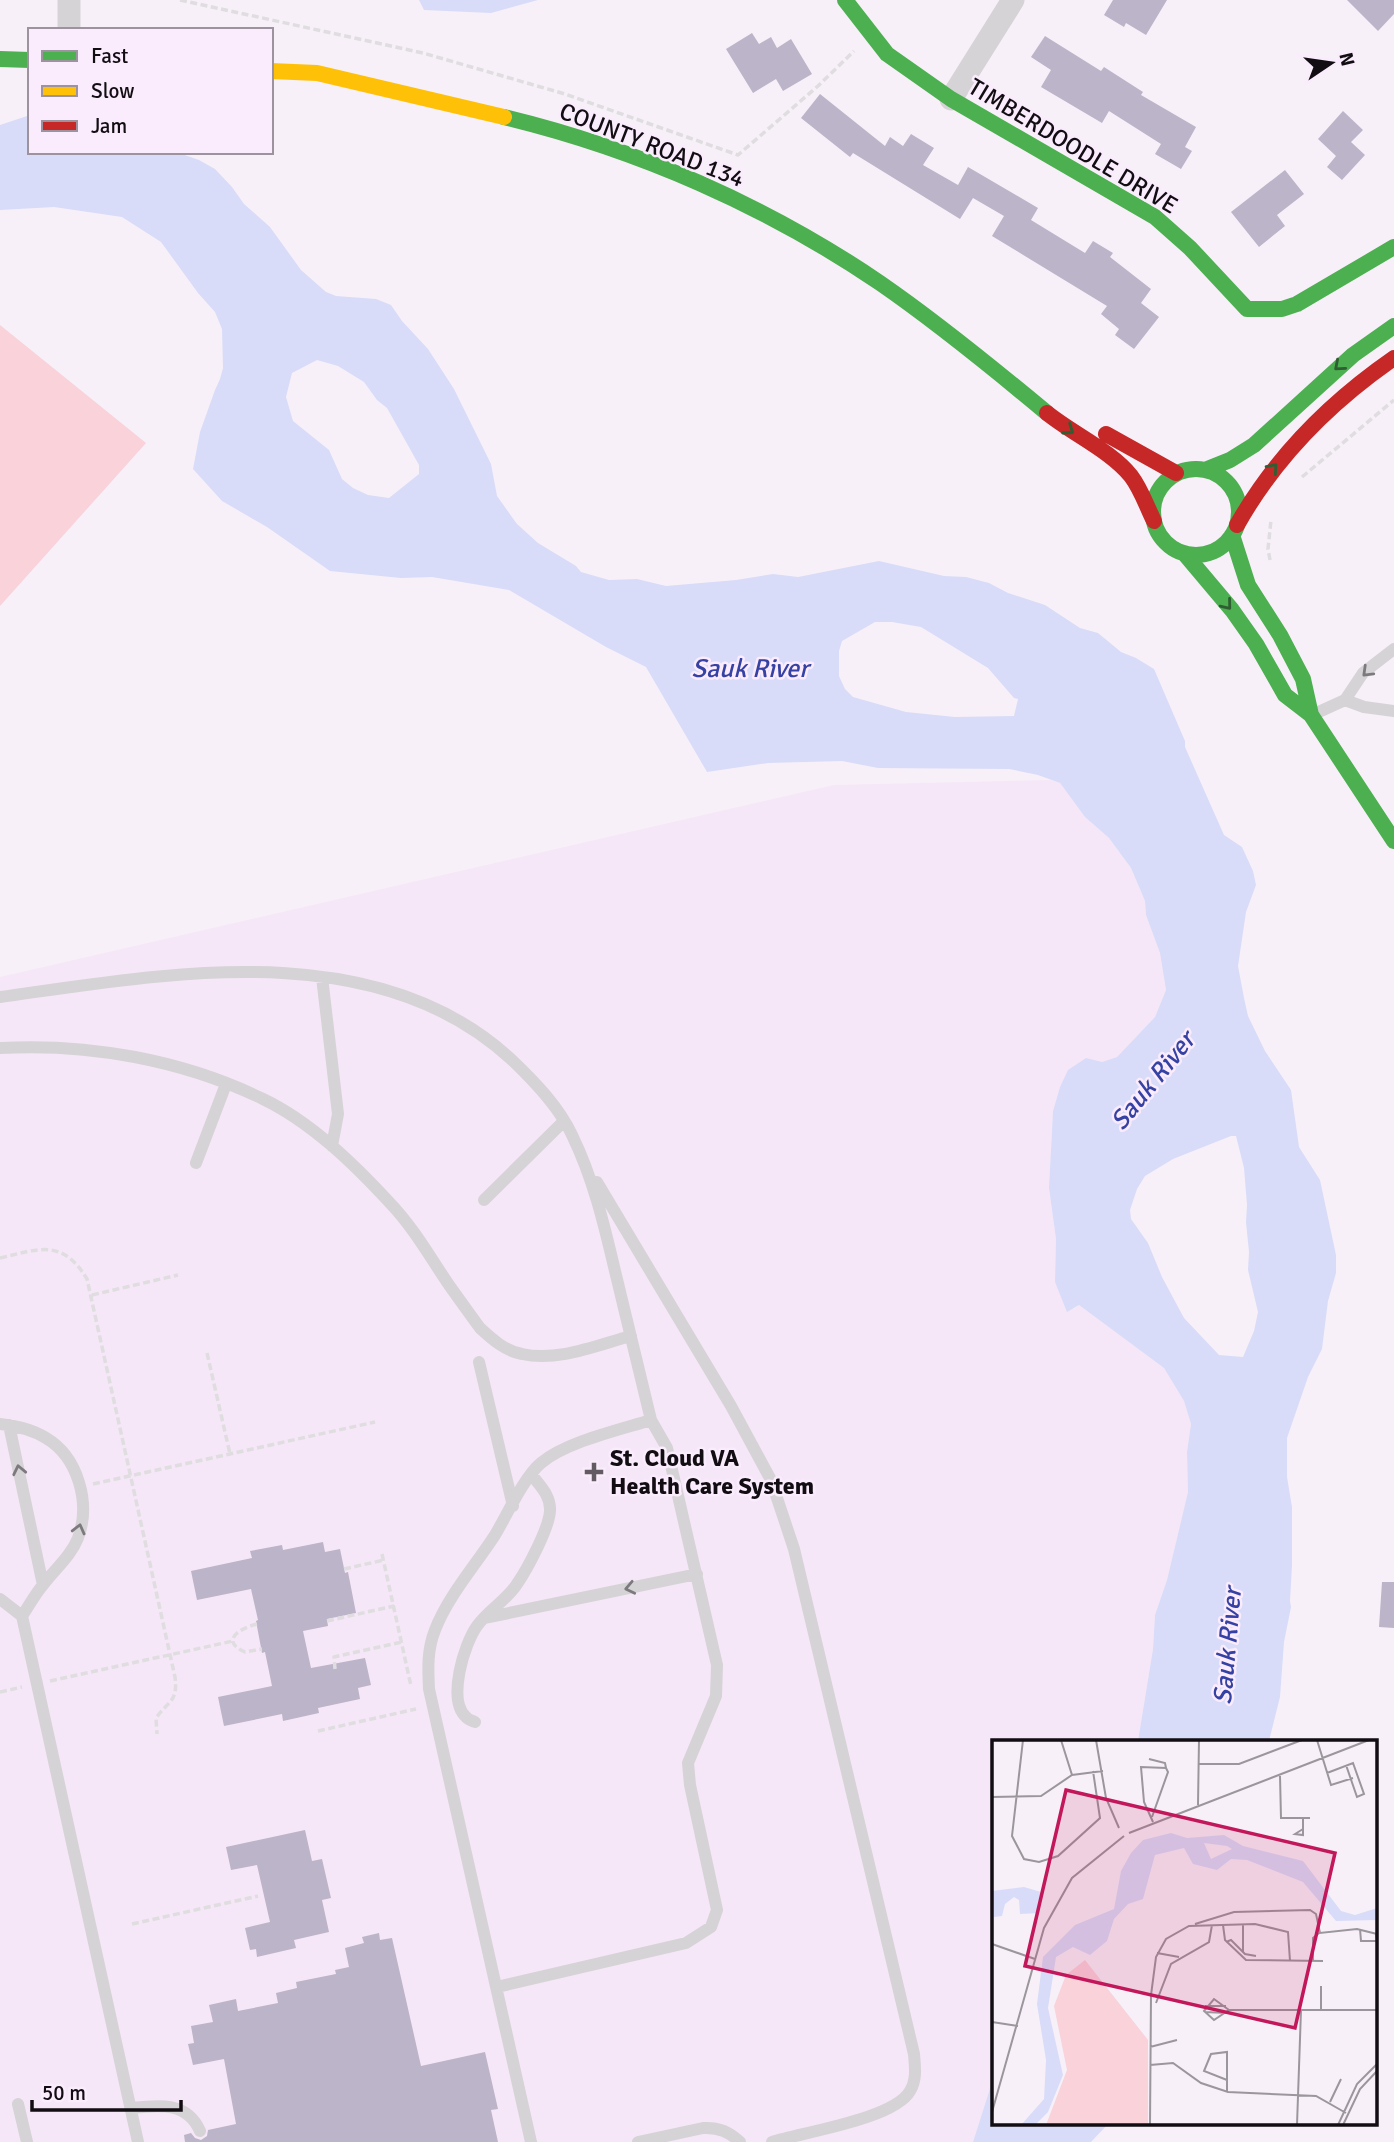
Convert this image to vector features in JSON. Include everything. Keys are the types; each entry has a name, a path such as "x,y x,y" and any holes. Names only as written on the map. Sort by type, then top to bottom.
{"street":[{"path":"69,0 69,28"},
{"name":"TIMBERDOODLE DRIVE","path":"845,0 887,54 951,99 1155,217 1185,244 1230,295 1247,309 1282,309 1297,304 1394,247"},
{"path":"951,99 1013,0"},
{"path":"0,60 28,60"},
{"name":"COUNTY ROAD 134","path":"273,71 317,73 540,126 630,155 743,203 880,283 979,355 1065,427 1122,466 1132,477 1154,521"},
{"path":"1394,326 1353,355 1254,445 1230,460 1205,470 1187,470 1176,474 1160,489 1153,510 1158,532 1165,541 1184,553 1232,610 1256,644 1285,695 1311,715 1394,841"},
{"name":"COUNTY ROAD 134","path":"979,355 1176,474"},
{"path":"1184,553 1194,555 1216,550 1234,530 1261,483 1303,434 1338,402 1394,358"},
{"path":"1205,470 1220,476 1234,493 1238,503 1234,530 1248,585 1280,635 1303,679 1311,715"}],"lane":[{"path":"1311,715 1345,700 1363,673 1394,649"},
{"path":"1345,700 1364,707 1394,711"},
{"path":"0,997 103,983 224,972 290,973 371,985 444,1013 502,1050 527,1074 571,1131 586,1164 731,1406 771,1480 794,1549 914,2054 916,2074 910,2091 899,2103 881,2113 772,2142"},
{"path":"322,977 338,1115 332,1146"},
{"path":"0,1048 58,1047 150,1060 226,1084 265,1100 332,1146 392,1205 480,1328 497,1343 520,1354 546,1356 631,1336"},
{"path":"196,1163 226,1084"},
{"path":"484,1200 564,1121"},
{"path":"497,1987 686,1943 711,1927 717,1910 690,1786 688,1763 716,1696 717,1665 667,1448 651,1420 599,1205 586,1164"},
{"path":"479,1362 513,1506"},
{"path":"531,2142 429,1689 428,1657 435,1630 448,1604 540,1463 555,1454 651,1420"},
{"path":"22,1616 43,1585 64,1562 78,1538 83,1511 80,1483 68,1459 48,1439 23,1427 5,1425 43,1585"},
{"path":"475,1722 466,1718 458,1701 461,1666 468,1639 483,1619 517,1584 545,1529 550,1512 547,1494 531,1474"},
{"path":"483,1619 697,1574"},
{"path":"0,1599 22,1616 138,2142"},
{"path":"18,2104 27,2142"},
{"path":"131,2108 153,2105 175,2107 192,2119 200,2132"},
{"path":"638,2142 714,2127 740,2142"}],"path":[{"path":"180,0 423,53 565,94 738,155 818,86 871,35"},
{"path":"1296,484 1394,400"},
{"path":"1271,568 1269,528 1274,512"},
{"path":"0,1258 52,1249 62,1253 87,1279 176,1690 174,1698 156,1718 157,1734"},
{"path":"91,1295 178,1275"},
{"path":"207,1353 230,1454"},
{"path":"93,1484 375,1422"},
{"path":"344,1569 384,1560"},
{"path":"327,1621 394,1606"},
{"path":"257,1624 240,1629 233,1637 233,1642 245,1652 262,1649"},
{"path":"0,1692 233,1642"},
{"path":"335,1669 334,1657 401,1642"},
{"path":"318,1731 416,1709"},
{"path":"132,1924 258,1896"}],"shaded area":[{"path":"0,325 146,443 0,606"},
{"name":"St. Cloud VA Health Care System","path":"1051,780 1060,783 1085,817 1109,838 1131,868 1145,901 1146,915 1160,953 1166,990 1155,1017 1117,1057 1102,1062 1060,1087 1053,1111 1049,1188 1056,1239 1055,1282 1074,1309 1079,1305 1164,1368 1184,1401 1191,1424 1187,1452 1188,1492 1167,1580 1155,1615 1153,1649 1138,1740 992,1740 992,2082 973,2142 0,2142 0,977 834,785"}],"water":[{"path":"419,0 538,0 491,13 424,10"},
{"name":"Sauk River","path":"28,116 28,154 182,154 215,169 244,204 270,227 301,270 326,292 336,296 376,299 391,305 428,349 454,389 491,464 497,496 517,524 538,543 576,566 581,572 609,580 637,579 666,586 773,574 798,577 879,561 989,583 1008,593 1045,605 1080,628 1098,633 1121,652 1154,669 1224,835 1242,847 1253,871 1256,885 1246,912 1238,966 1244,998 1248,1016 1265,1051 1291,1090 1299,1147 1320,1180 1336,1255 1336,1273 1328,1301 1322,1349 1308,1377 1287,1438 1287,1477 1292,1507 1291,1607 1284,1642 1280,1697 1269,1740 1138,1740 1153,1649 1155,1615 1167,1580 1188,1492 1187,1452 1191,1424 1184,1401 1164,1368 1079,1305 1067,1312 1055,1282 1056,1239 1049,1188 1053,1111 1060,1087 1068,1070 1086,1058 1102,1062 1117,1057 1155,1017 1166,990 1160,953 1146,915 1145,901 1131,868 1109,838 1085,817 1060,783 1009,769 878,768 842,761 768,763 707,772 646,667 606,647 509,590 432,577 401,578 330,571 267,527 222,501 193,469 200,432 223,368 222,329 215,312 161,242 122,217 54,207 0,210 0,125","holes":["317,360 338,366 364,382 377,400 387,408 419,465 419,474 389,498 368,495 353,488 342,479 329,450 293,421 286,397 292,373","875,622 921,627 988,668 1014,698 1018,699 1014,716 955,717 906,712 853,697 845,689 839,676 839,651 842,641","1236,1136 1244,1168 1248,1270 1258,1312 1254,1331 1243,1357 1219,1355 1184,1318 1148,1243 1131,1219 1130,1210 1145,1176 1173,1159"]},
{"path":"992,2082 992,2124 1108,2124 1091,2142 973,2142"}],"building":[{"path":"1113,0 1167,0 1146,35 1126,23 1124,27 1104,15"},
{"path":"1347,0 1394,0 1394,14 1378,31"},
{"path":"752,33 759,44 771,37 777,48 791,39 812,74 783,91 776,79 753,93 726,49"},
{"path":"1045,36 1101,71 1104,67 1143,92 1141,95 1196,127 1185,147 1192,151 1181,169 1155,154 1161,144 1109,111 1102,123 1041,87 1051,70 1031,57"},
{"path":"820,94 885,146 890,137 903,146 911,134 934,148 923,165 958,185 968,167 1038,208 1031,220 1085,253 1093,241 1113,253 1110,257 1151,289 1141,303 1159,317 1134,349 1115,335 1119,329 1101,314 1107,306 992,236 1004,216 973,198 960,219 853,153 850,157 801,118"},
{"path":"1343,111 1363,130 1351,142 1365,155 1342,180 1327,167 1336,156 1318,139"},
{"path":"1285,170 1304,194 1277,215 1285,226 1259,247 1231,212"},
{"path":"323,1542 325,1552 340,1549 345,1573 348,1572 356,1613 327,1619 328,1626 303,1631 311,1668 365,1658 371,1685 358,1688 360,1699 318,1708 319,1713 283,1721 282,1714 224,1726 218,1697 272,1686 265,1652 262,1653 251,1589 197,1600 191,1571 252,1558 250,1551 282,1545 283,1550"},
{"path":"1382,1582 1394,1582 1394,1628 1379,1627"},
{"path":"305,1830 312,1861 322,1859 331,1898 322,1900 329,1932 294,1940 296,1948 257,1957 256,1949 250,1950 245,1928 270,1922 257,1865 231,1870 226,1847"},
{"path":"379,1933 380,1940 392,1938 421,2066 485,2052 498,2109 491,2110 498,2142 185,2142 184,2135 191,2133 201,2140 207,2136 208,2130 236,2124 224,2059 193,2065 188,2044 194,2043 191,2026 213,2022 209,2005 236,1999 238,2011 278,2003 276,1993 297,1988 296,1982 336,1974 335,1970 349,1967 345,1948 364,1943 362,1937"}],"traffic: fast":[{"path":"845,0 887,54 951,99 1155,217 1190,248 1247,309 1282,309 1297,304 1394,247"},
{"path":"0,59 28,60"},
{"path":"504,117 554,130 652,163 700,183 792,229 902,298 1047,413"},
{"path":"1205,470 1230,460 1254,445 1353,355 1394,326"},
{"path":"1196,469 1212,473 1226,482 1235,496 1239,512 1235,528 1226,542 1212,551 1196,555 1180,551 1166,542 1157,528 1153,512 1157,496 1166,482 1180,473 1196,469"},
{"path":"1232,535 1248,585 1280,635 1303,679 1311,715 1394,841"},
{"path":"1184,553 1232,610 1256,644 1285,695 1311,715"}],"traffic: slow":[{"path":"273,71 317,73 504,117"}],"traffic: jam":[{"path":"1237,525 1269,476 1306,433 1348,393 1394,358"},
{"path":"1047,413 1123,467 1138,487 1154,521"},
{"path":"1106,434 1176,473"}],"place":[{"name":"St. Cloud VA Health Care System","path":"594,1472"}]}
